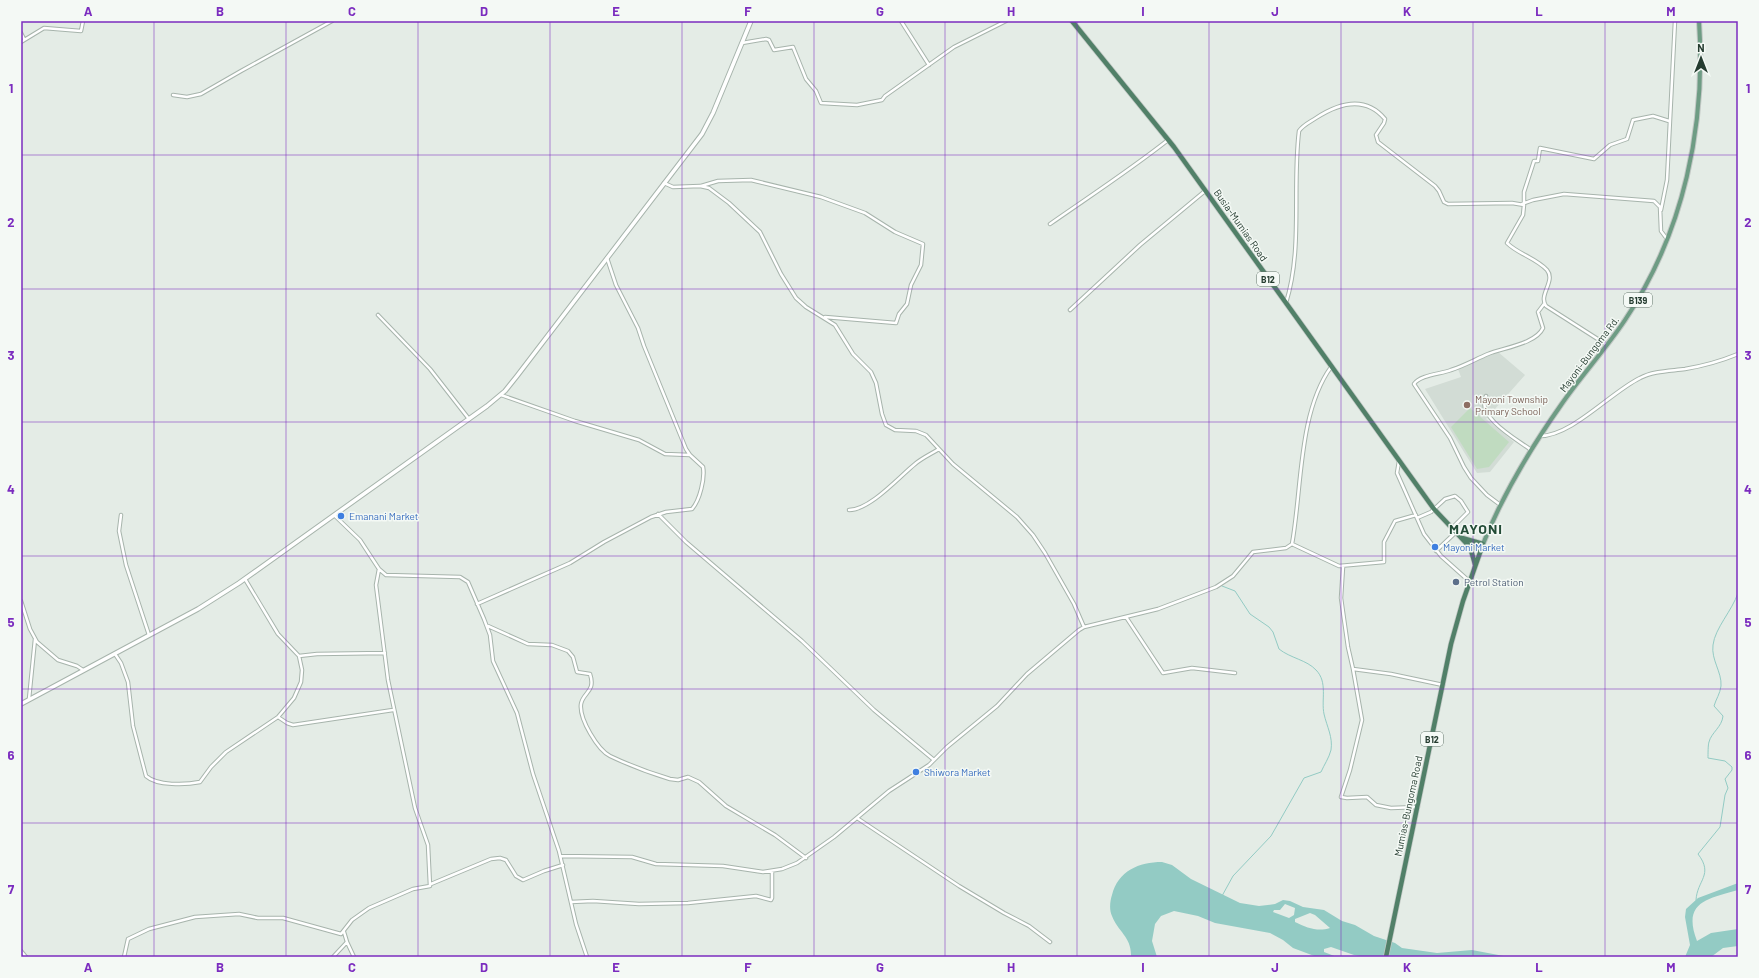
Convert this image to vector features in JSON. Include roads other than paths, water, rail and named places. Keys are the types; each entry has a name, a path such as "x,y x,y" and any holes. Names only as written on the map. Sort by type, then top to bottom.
{"highway":[{"name":"Busia-Mumias Road","path":"1072,21 1168,139 1434,509 1451,529 1470,547 1475,564"},
{"name":"Busia-Mumias Road","path":"1462,538 1483,544"},
{"name":"Mumias-Bungoma Road","path":"1386,957 1457,621 1469,581 1483,544"},
{"name":"Busia-Mumias Road","path":"1470,547 1481,551"}],"main road":[{"name":"Mayoni-Bungoma Rd.","path":"1483,544 1499,504 1531,450 1561,404 1608,345 1641,294 1667,238 1683,195 1696,134 1701,70 1699,21"}],"street":[{"path":"21,42 46,28 81,31 83,21"},
{"path":"173,95 187,97 202,94 332,21"},
{"path":"21,704 198,608 246,579 501,395 708,124 751,21"},
{"path":"901,21 929,64"},
{"path":"742,43 766,39 769,40 774,50 793,47 806,79 816,91 820,102 826,104 857,106 879,102 929,64 958,45 1006,21"},
{"path":"1667,238 1662,235 1660,229 1660,210 1667,180 1674,21"},
{"path":"21,33 24,39"},
{"path":"1286,304 1293,280 1295,257 1299,131 1331,109 1343,104 1361,103 1379,113 1385,121 1376,135 1377,141 1415,173 1435,186 1440,193 1442,201 1445,203 1523,203 1542,198 1569,194 1651,200 1657,203 1660,210"},
{"path":"1499,504 1487,495 1471,478 1450,438 1414,384 1420,379 1452,370 1536,336 1543,328 1538,312 1544,304 1544,297 1550,280 1548,272 1541,265 1506,243 1523,215 1525,208 1523,203 1524,192 1534,161 1538,161 1540,148 1594,159 1610,145 1627,139 1633,120 1653,116 1669,121"},
{"path":"1050,224 1098,189 1133,167 1168,139"},
{"path":"664,183 673,187 700,186 718,181 751,180 821,197 865,214 895,232 923,244 920,265 906,304 899,314 896,323 824,316"},
{"path":"700,186 709,188 720,196 760,232 781,274 796,298 806,307 824,316 837,327 853,354 873,375 886,425 895,430 923,433 953,464 1008,509 1033,535 1074,604 1084,627"},
{"path":"1070,310 1140,245 1206,191"},
{"path":"478,604 570,563 604,542 658,514 692,509 694,507 704,472 701,463 690,455 654,372 638,328 621,296 607,257"},
{"path":"1544,304 1552,311 1608,345"},
{"path":"378,315 430,369 469,419"},
{"path":"1540,436 1552,435 1568,426 1631,383 1647,374 1707,365 1738,354"},
{"path":"561,856 632,857 656,864 719,866 751,871 772,871 790,866 806,858 889,791 926,768 954,741 1005,699 1031,671 1084,627 1174,603 1223,583 1238,572 1253,552 1286,548 1292,544 1306,434 1321,385 1331,367"},
{"path":"501,395 576,421 639,440 665,454 690,455"},
{"path":"1486,396 1485,405 1492,421 1531,450"},
{"path":"849,510 857,510 870,502 915,464 939,448"},
{"path":"1399,461 1397,473 1424,534 1436,551 1469,581"},
{"path":"1292,544 1334,565 1343,567 1384,562 1384,542 1395,522 1429,513 1438,504 1450,497 1455,496 1468,510 1468,514 1451,529"},
{"path":"658,514 686,542 802,641 874,710 934,760"},
{"path":"121,515 119,531 126,565 149,635"},
{"path":"334,515 360,540 379,569 389,576 463,578 468,582 487,626 493,661 513,703 533,774 561,856 571,902 587,957"},
{"path":"1436,551 1455,533"},
{"path":"1343,567 1341,598 1348,647 1362,720 1350,770 1341,797 1367,797 1376,805 1391,808 1418,808"},
{"path":"379,569 376,584 393,710 415,808 427,842 431,884"},
{"path":"115,653 121,663 128,682 132,726 143,769 148,777 153,780 173,783 200,782 211,767 226,752 278,717 294,698 300,685 302,670 299,656 278,634 246,579"},
{"path":"21,601 26,619 35,639 58,660 77,666 83,670"},
{"path":"1126,617 1163,673 1192,668 1235,673"},
{"path":"487,626 528,644 550,645 563,649 571,655 577,672 590,674 591,688 581,703 583,718 588,730 608,755 670,779 679,780 687,777 694,779 708,788 726,806 775,835 806,858"},
{"path":"29,699 35,639"},
{"path":"299,656 385,652"},
{"path":"1353,669 1391,674 1443,685"},
{"path":"278,717 293,725 393,710"},
{"path":"857,818 959,886 1029,926 1050,942"},
{"path":"124,957 128,939 151,929 201,916 238,914 258,918 278,917 342,934 352,920 370,908 408,891 428,887 431,884 494,858 506,860 516,876 524,880 562,865"},
{"path":"571,902 594,901 639,904 688,902 756,896 772,900 772,871"},
{"path":"344,932 354,957"},
{"path":"333,957 347,942"},
{"path":"21,951 26,957"}],"water":[{"path":"1153,862 1162,862 1172,865 1191,879 1240,903 1259,906 1275,904 1283,900 1290,901 1303,907 1324,910 1342,921 1355,925 1374,936 1395,943 1402,948 1437,953 1472,950 1509,957 1365,957 1331,947 1324,949 1324,952 1337,957 1317,957 1293,948 1283,940 1270,933 1215,923 1198,916 1174,911 1161,916 1155,924 1152,941 1157,957 1131,957 1131,950 1127,939 1115,922 1110,911 1111,897 1115,887 1124,874 1138,866","holes":["1285,904 1295,908 1294,915 1289,918 1273,912 1274,910 1280,910","1310,913 1315,915 1330,928 1321,930 1312,929 1295,922 1295,919"]},
{"path":"1738,883 1738,890 1716,896 1700,904 1695,910 1693,928 1697,941 1711,933 1738,929 1738,946 1723,948 1711,957 1685,957 1690,945 1685,917 1686,909 1698,898"}],"waterway":[{"path":"1222,586 1235,591 1250,614 1269,627 1273,632 1279,649 1308,664 1320,675 1323,686 1323,709 1331,745 1329,756 1321,772 1304,778 1271,836 1233,876 1222,896"},
{"path":"1696,900 1697,893 1705,873 1703,861 1698,854 1720,827 1725,795 1728,788 1725,779 1732,770 1732,767 1725,761 1708,758 1708,750 1710,739 1721,723 1723,716 1714,706 1721,686 1713,650 1714,639 1738,593"}],"place":[{"name":"Mayoni Township Primary School","path":"1467,405"},
{"name":"Emanani Market","path":"341,516"},
{"name":"Mayoni Market","path":"1435,547"},
{"name":"Petrol Station","path":"1456,582"},
{"name":"Shiwora Market","path":"916,772"}],"district":[{"name":"MAYONI","path":"1476,528"}]}
